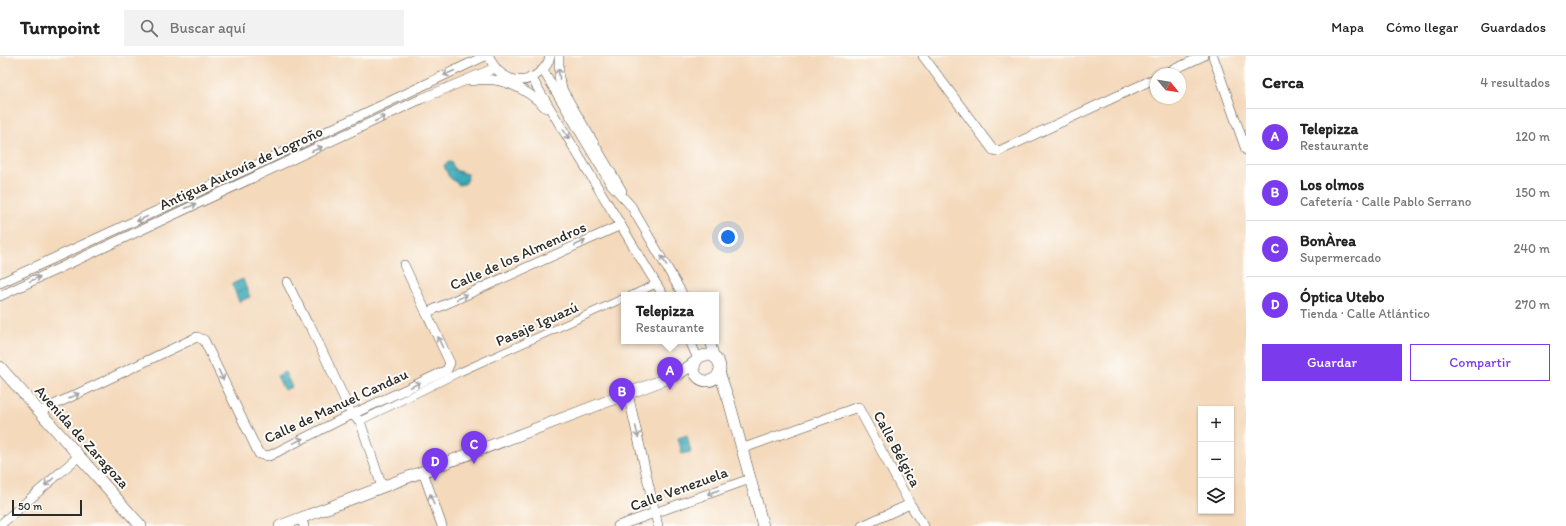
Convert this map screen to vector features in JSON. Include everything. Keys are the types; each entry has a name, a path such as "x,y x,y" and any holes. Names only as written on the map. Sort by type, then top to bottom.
{"street":[{"name":"Antigua Autovía de Logroño","path":"0,283 240,173 485,56"},
{"path":"489,56 498,72 516,80 526,79 543,70 550,56"},
{"path":"559,56 559,78 564,91 681,292"},
{"path":"923,56 993,150 1000,151 1150,81"},
{"path":"1177,68 1203,56"},
{"path":"1213,56 1246,150"},
{"name":"Antigua Autovía de Logroño","path":"0,296 421,100 495,68"},
{"path":"543,70 611,184 631,206"},
{"path":"531,77 661,292"},
{"path":"461,83 476,80 490,80 508,83 523,89 535,97 558,121"},
{"name":"Calle de los Almendros","path":"426,313 621,225"},
{"name":"Calle de Manuel Candau","path":"39,412 196,337 204,340 259,454 269,456 447,370 450,363 404,264"},
{"path":"287,282 307,324 311,326 352,415 360,421 382,487"},
{"path":"639,292 656,284"},
{"name":"Pasaje Iguazú","path":"360,421 460,372 621,299"},
{"path":"691,344 697,360 694,370 702,379 728,401"},
{"path":"711,344 718,363 719,372 763,526"},
{"path":"280,526 302,522 382,487 679,374 697,360 707,355 715,358"},
{"name":"Avenida de Zaragoza","path":"0,367 78,457 141,526"},
{"path":"679,374 702,379 716,377 719,372"},
{"path":"628,394 658,526"},
{"name":"Calle Bélgica","path":"741,449 858,407 910,504 924,526"},
{"path":"0,524 78,457"},
{"path":"423,472 442,526"},
{"name":"Calle Venezuela","path":"618,526 750,479"},
{"path":"862,526 910,504"}],"water":[{"path":"450,162 455,170 467,174 468,179 465,184 459,185 449,177 444,166 446,163"},
{"path":"243,279 250,297 239,302 232,284"},
{"path":"285,372 292,387 284,390 277,376"},
{"path":"687,435 691,452 682,454 678,438"}],"place":[{"name":"Telepizza","path":"670,390"},
{"name":"Los olmos","path":"622,411"},
{"name":"BonÀrea","path":"474,464"},
{"name":"Óptica Utebo","path":"435,481"}]}
